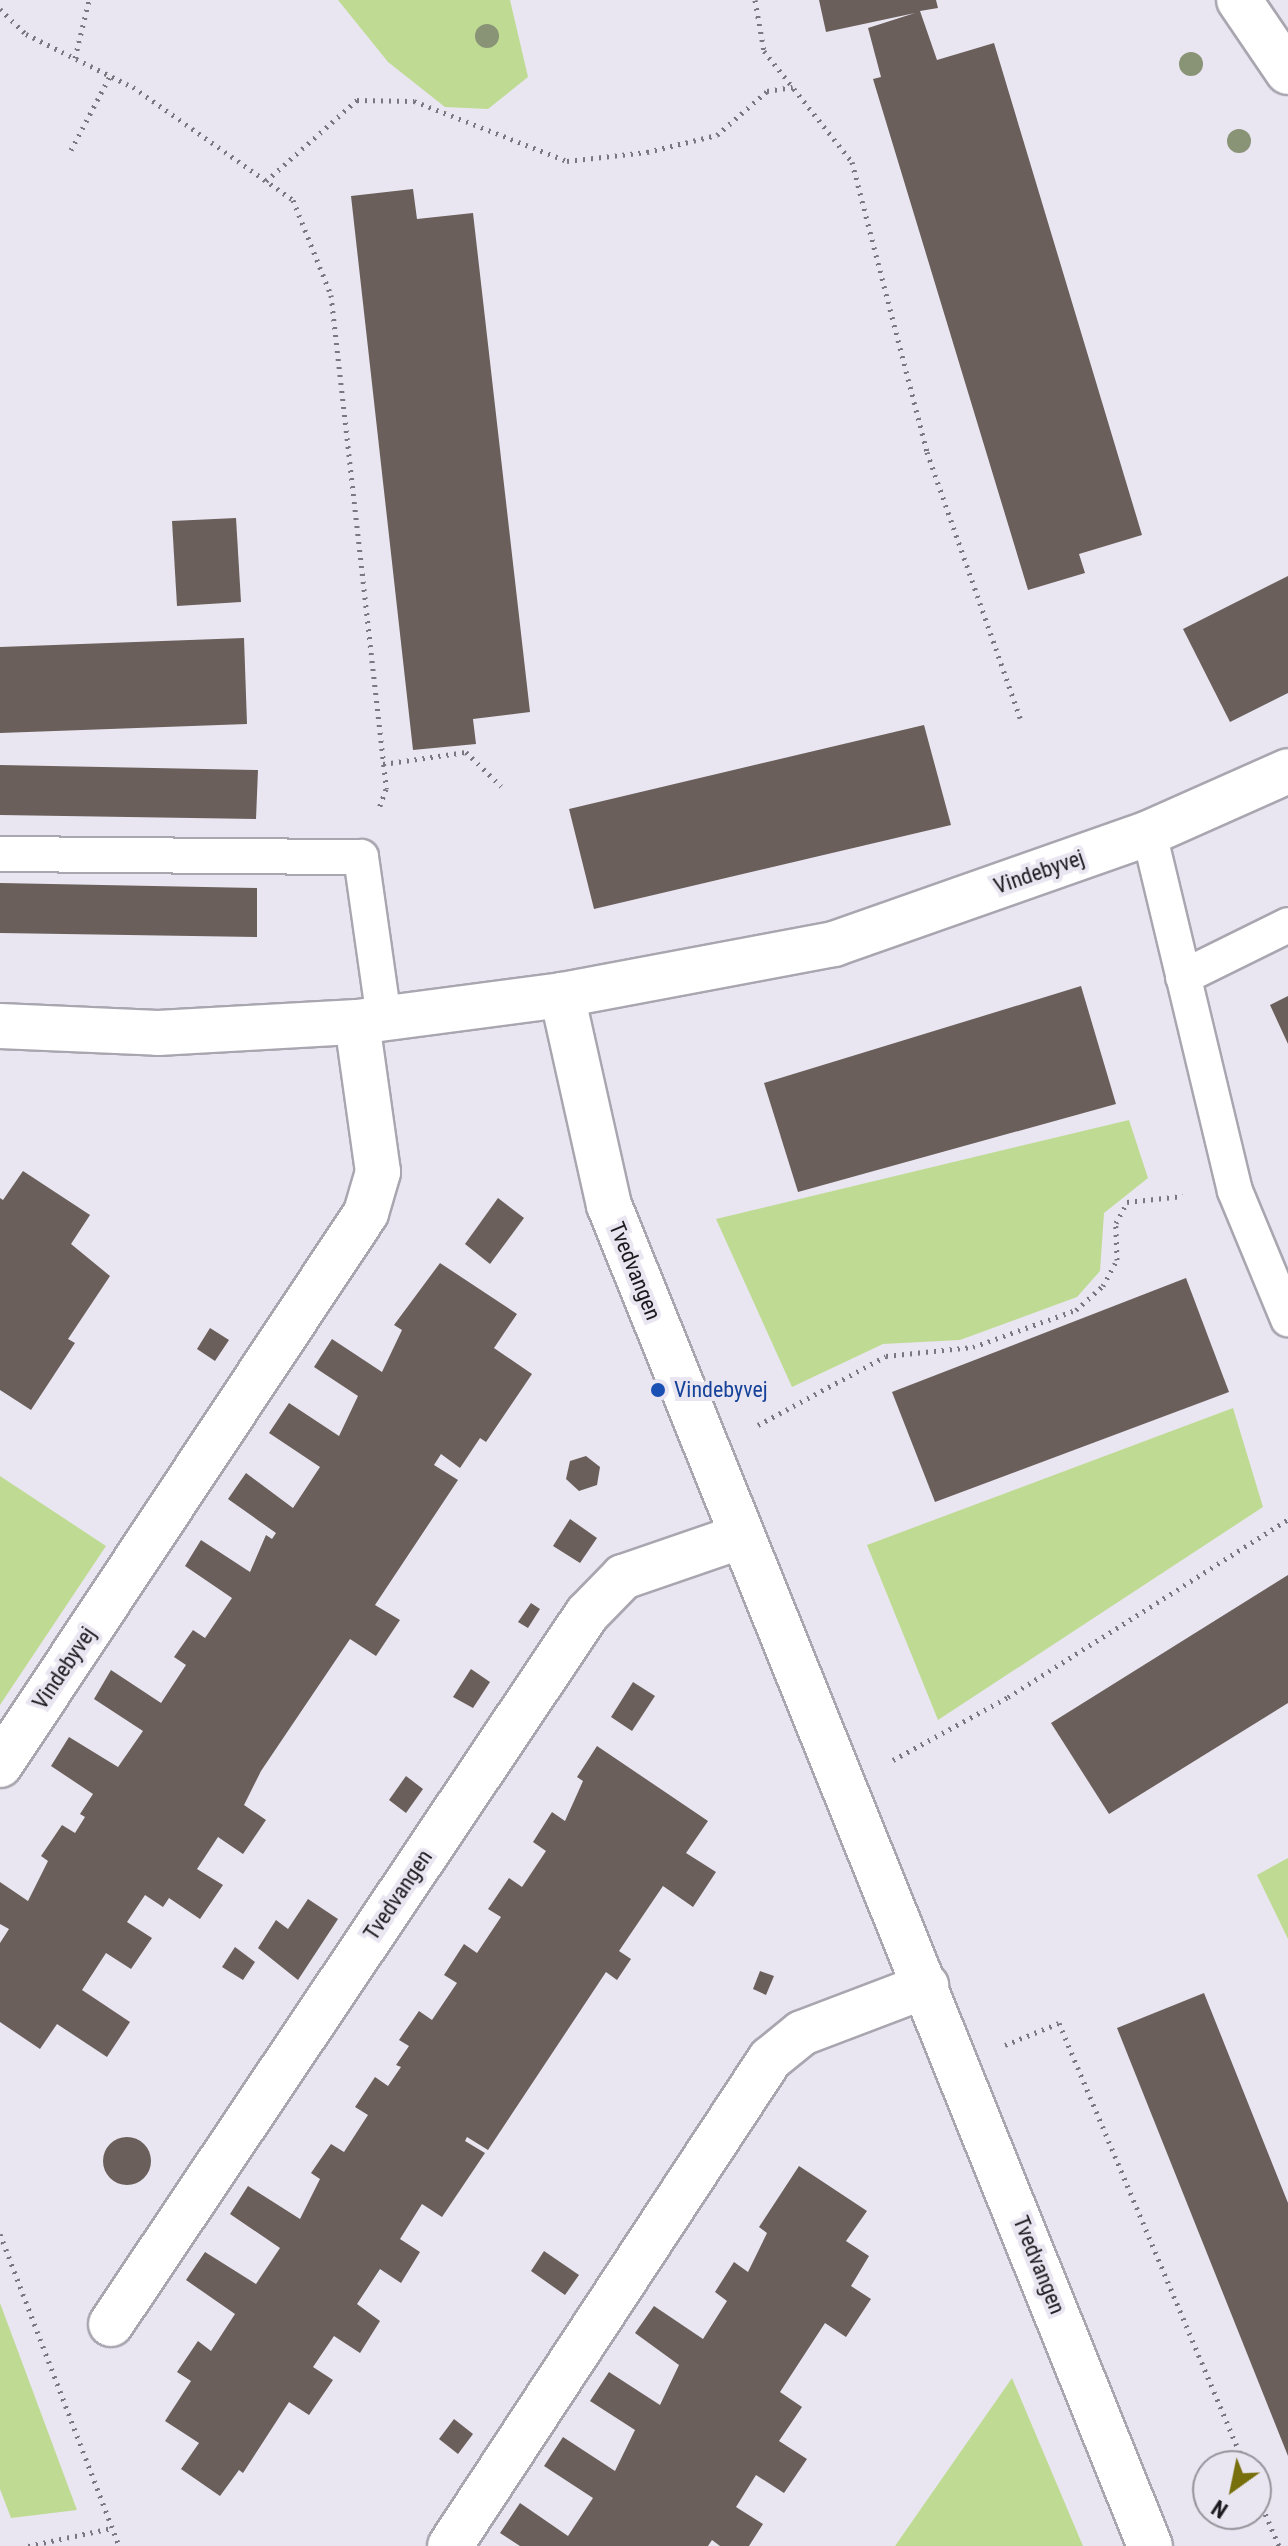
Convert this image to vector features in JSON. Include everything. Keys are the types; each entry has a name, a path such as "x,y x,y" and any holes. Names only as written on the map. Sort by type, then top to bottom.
{"street":[{"path":"1239,0 1288,72"},
{"name":"Vindebyvej","path":"0,1026 158,1033 371,1020 562,995 834,944 1149,833 1288,771"},
{"name":"Tvedvangen","path":"562,995 609,1205 1150,2546"},
{"name":"Vindebyvej","path":"0,1765 366,1213 378,1172 371,1020"},
{"name":"Tvedvangen","path":"111,2324 587,1614 623,1577 742,1536"},
{"path":"450,2546 770,2059 802,2033 926,1986"}],"lane":[{"path":"1149,833 1235,1191 1288,1319"},
{"path":"0,854 361,857 371,1020"},
{"path":"1183,977 1288,925"}],"path":[{"path":"75,58 89,0"},
{"path":"755,0 764,51 852,162 927,452 1020,718"},
{"path":"0,9 26,34 110,76 293,200 331,295 386,789 361,857"},
{"path":"71,150 110,76"},
{"path":"266,181 357,100 414,101 567,161 647,152 717,135 767,91 794,86"},
{"path":"383,764 466,752 501,786"},
{"path":"708,1452 886,1356 973,1347 1076,1310 1103,1286 1117,1260 1116,1223 1127,1202 1235,1191"},
{"path":"844,1786 1008,1697 1288,1519"},
{"path":"956,2064 1059,2023 1238,2450"},
{"path":"0,2234 119,2546"},
{"path":"28,2546 112,2528"}],"green space":[{"path":"338,0 510,0 528,77 488,109 445,107 388,62"},
{"path":"1129,1120 1148,1178 1104,1213 1100,1271 1077,1297 960,1340 883,1344 792,1387 716,1219"},
{"path":"1233,1408 1263,1507 938,1720 867,1545"},
{"path":"0,1476 106,1546 0,1705"},
{"path":"1288,1858 1288,1939 1257,1875"},
{"path":"0,2303 77,2510 11,2518 0,2489"},
{"path":"1012,2378 1083,2546 895,2546"}],"building":[{"path":"819,0 936,0 938,8 920,11 937,60 994,43 1142,535 1079,554 1085,573 1028,590 873,79 881,77 868,28 915,13 826,32"},
{"path":"413,189 417,219 473,213 530,712 473,719 476,744 413,750 351,196"},
{"path":"236,518 241,602 177,606 172,521"},
{"path":"1288,576 1288,693 1230,722 1183,629"},
{"path":"244,638 247,724 0,733 0,647"},
{"path":"924,725 951,825 594,909 569,809"},
{"path":"0,765 258,770 256,819 0,815"},
{"path":"0,883 257,888 257,937 0,933"},
{"path":"1081,986 1116,1104 798,1192 764,1083"},
{"path":"1288,996 1288,1044 1270,1005"},
{"path":"23,1171 90,1215 71,1244 110,1276 68,1339 75,1343 31,1410 0,1390 0,1198 3,1200"},
{"path":"498,1198 524,1218 490,1264 465,1244"},
{"path":"440,1263 517,1314 494,1348 532,1374 486,1442 480,1438 460,1468 441,1454 434,1465 458,1480 375,1605 400,1620 376,1656 350,1639 261,1771 244,1805 266,1820 243,1854 218,1837 197,1869 223,1885 200,1919 169,1898 163,1907 145,1895 127,1922 152,1938 131,1969 106,1953 82,1990 130,2022 107,2057 57,2024 40,2049 0,2022 0,1943 9,1929 0,1924 0,1882 28,1901 48,1861 41,1856 62,1825 75,1833 85,1817 80,1814 93,1794 51,1766 69,1737 118,1767 143,1731 94,1699 111,1670 161,1703 186,1665 174,1657 193,1630 205,1638 232,1598 185,1566 201,1540 250,1572 266,1535 272,1539 276,1533 228,1499 246,1473 293,1508 320,1467 269,1433 289,1403 339,1436 358,1396 314,1367 332,1339 382,1372 402,1330 394,1325"},
{"path":"1186,1278 1229,1392 935,1502 892,1392"},
{"path":"210,1328 229,1340 215,1361 197,1349"},
{"path":"586,1456 600,1467 597,1485 579,1491 566,1479 570,1461"},
{"path":"570,1519 597,1538 580,1563 553,1546"},
{"path":"1288,1575 1288,1703 1109,1814 1051,1723"},
{"path":"531,1603 540,1609 528,1628 518,1622"},
{"path":"471,1669 490,1682 473,1708 453,1697"},
{"path":"633,1682 655,1696 632,1731 611,1717"},
{"path":"597,1746 708,1821 686,1853 716,1872 693,1907 663,1886 619,1951 631,1959 617,1980 606,1972 488,2150 467,2137 465,2141 485,2153 442,2217 422,2204 400,2239 420,2252 401,2283 380,2269 357,2304 380,2321 360,2353 334,2336 313,2367 333,2380 309,2415 289,2402 243,2473 239,2470 220,2496 181,2469 199,2443 165,2421 191,2381 177,2372 198,2341 211,2351 235,2314 186,2280 205,2252 256,2284 280,2248 230,2214 248,2186 300,2219 320,2179 311,2173 331,2144 344,2152 368,2115 355,2107 375,2077 388,2086 401,2067 396,2065 409,2046 399,2040 419,2011 432,2020 457,1983 444,1975 464,1944 477,1953 501,1917 488,1909 509,1878 522,1887 546,1851 533,1842 552,1812 565,1821 583,1781 577,1777"},
{"path":"406,1776 423,1789 406,1813 389,1800"},
{"path":"308,1899 338,1919 298,1980 258,1948 276,1920 288,1929"},
{"path":"235,1947 255,1962 243,1980 222,1967"},
{"path":"760,1971 774,1976 766,1995 753,1989"},
{"path":"1204,1993 1288,2203 1288,2456 1117,2028"},
{"path":"127,2137 144,2144 151,2161 144,2178 127,2185 110,2178 103,2161 110,2144"},
{"path":"799,2166 867,2211 846,2241 869,2256 851,2286 871,2299 846,2337 825,2323 780,2392 802,2407 779,2441 807,2459 784,2493 756,2475 736,2507 763,2524 749,2546 720,2546 712,2540 708,2546 520,2546 500,2533 520,2503 568,2536 593,2498 544,2466 563,2437 615,2471 635,2430 590,2401 609,2372 660,2405 679,2365 635,2333 654,2306 703,2339 727,2301 715,2292 734,2262 748,2272 767,2233 759,2227"},
{"path":"544,2251 579,2275 565,2295 531,2271"},
{"path":"454,2419 473,2434 458,2454 439,2439"}],"place":[{"name":"Vindebyvej","path":"658,1390"}]}
